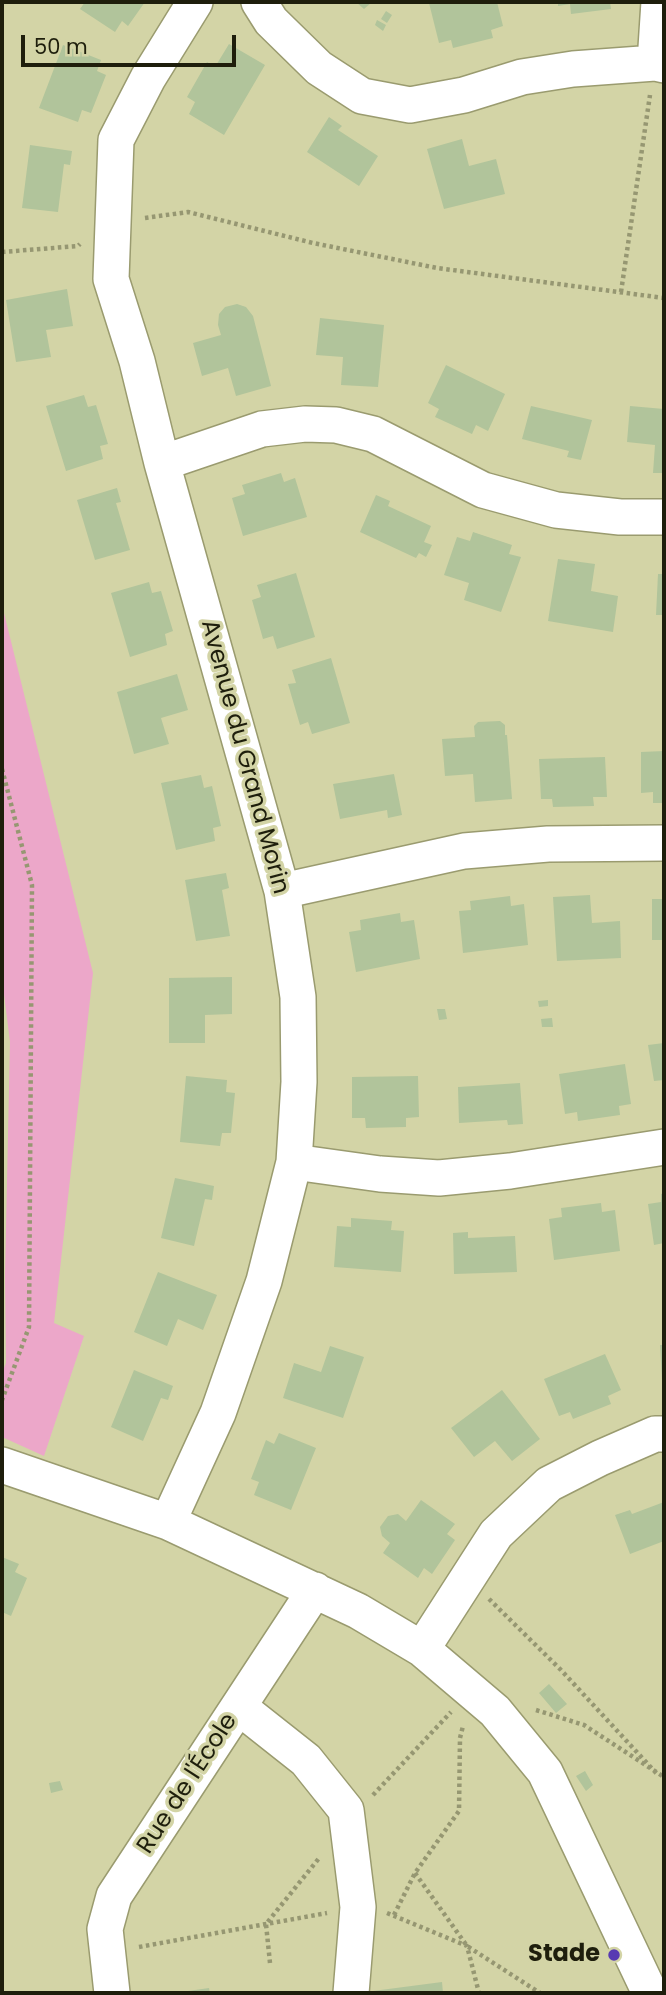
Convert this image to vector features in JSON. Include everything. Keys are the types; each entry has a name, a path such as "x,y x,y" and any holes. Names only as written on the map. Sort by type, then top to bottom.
{"street":[{"name":"Avenue du Grand Morin","path":"168,1522 218,1413 264,1281 294,1162 299,1082 298,997 282,891 162,463 137,361 111,279 116,140 148,78 195,2"},
{"path":"258,2 271,21 319,68 362,96 410,105 464,95 522,77 573,69 659,64 659,2"},
{"path":"162,463 262,429 306,424 335,425 373,434 483,490 556,510 620,517 664,517"},
{"path":"282,891 464,850 548,844 664,843"},
{"path":"294,1162 380,1174 439,1178 510,1171 664,1147"},
{"path":"422,1649 496,1534 549,1484 654,1434 664,1434"},
{"path":"2,1465 168,1522 358,1611 422,1649 495,1712 545,1772 650,1993"},
{"name":"Rue de l'École","path":"112,1993 106,1928 114,1896 315,1590"},
{"path":"239,1707 306,1760 346,1810 358,1907 351,1993"}],"path":[{"path":"621,292 659,64"},
{"path":"2,252 78,246 112,223 188,212 313,243 437,268 664,298"},
{"path":"2,769 32,885 29,1327 2,1400"},
{"path":"468,1578 561,1670 661,1776"},
{"path":"393,1916 415,1873 459,1811 460,1738 471,1691"},
{"path":"534,1710 584,1725 661,1776"},
{"path":"415,1873 467,1946 479,1993"},
{"path":"108,1953 358,1907 393,1916 467,1946 540,1993"}],"shaded area":[{"path":"2,605 93,973 54,1323 84,1336 44,1456 2,1437 2,1373 6,1363 10,1042 2,978"}],"building":[{"path":"85,2 145,2 128,26 122,21 115,32 80,9"},
{"path":"356,2 372,2 364,9"},
{"path":"497,2 503,26 491,30 493,38 453,48 451,40 439,43 429,3"},
{"path":"558,2 610,2 611,9 571,14 570,4 558,6"},
{"path":"386,11 392,15 387,23 381,19"},
{"path":"377,20 386,25 383,31 375,25"},
{"path":"229,44 265,65 224,135 189,114 195,102 187,97 207,62 215,67"},
{"path":"63,45 101,60 97,71 106,75 91,113 82,110 78,122 39,108"},
{"path":"329,117 342,126 338,130 378,156 359,186 307,152"},
{"path":"462,139 469,166 496,159 505,194 444,209 427,149"},
{"path":"30,145 72,151 70,165 64,164 58,212 22,208"},
{"path":"67,289 73,326 46,330 51,357 16,362 6,300"},
{"path":"237,304 246,307 253,316 271,386 236,396 228,368 202,376 193,343 221,335 219,314 225,307"},
{"path":"320,318 384,325 378,387 341,385 343,357 316,355"},
{"path":"446,365 505,394 488,431 476,425 472,434 435,417 439,409 428,403"},
{"path":"84,395 88,407 96,405 108,444 100,446 103,459 66,471 46,406"},
{"path":"531,406 592,420 581,460 567,457 569,451 522,439"},
{"path":"630,406 664,409 664,473 653,473 655,445 627,442"},
{"path":"281,473 284,482 295,478 307,517 243,536 232,498 245,494 242,485"},
{"path":"117,488 121,502 116,503 130,550 95,560 77,500"},
{"path":"376,495 390,501 388,506 431,526 424,542 432,545 426,557 419,553 416,558 360,532"},
{"path":"473,532 512,545 509,554 521,557 501,612 464,600 469,583 444,575 457,537 470,541"},
{"path":"558,559 595,564 591,591 618,596 613,632 548,621"},
{"path":"296,573 315,637 277,649 273,636 263,639 252,600 261,597 257,585"},
{"path":"658,574 664,574 664,615 656,615"},
{"path":"149,582 152,593 161,591 173,631 165,634 167,645 130,657 111,593"},
{"path":"331,658 350,723 312,734 308,722 300,725 288,684 296,683 292,670"},
{"path":"177,674 188,710 161,718 169,744 134,754 117,692"},
{"path":"500,721 505,725 507,735 512,799 475,802 473,774 445,776 442,739 475,737 474,726 478,722"},
{"path":"664,751 664,803 653,803 653,792 641,793 641,752"},
{"path":"605,757 607,797 593,797 594,806 553,807 552,799 541,799 539,759"},
{"path":"394,774 402,815 388,818 387,810 340,819 333,784"},
{"path":"201,775 204,788 212,786 221,826 213,828 215,841 176,850 161,783"},
{"path":"226,873 229,888 222,890 230,936 196,941 185,880"},
{"path":"590,895 592,923 620,921 621,958 557,961 553,897"},
{"path":"510,896 511,906 524,904 528,945 463,953 459,911 471,910 470,901"},
{"path":"652,899 664,899 664,940 652,940"},
{"path":"400,913 401,922 414,920 420,959 356,972 349,932 361,930 360,920"},
{"path":"232,977 232,1014 205,1015 205,1043 169,1043 169,978"},
{"path":"548,1000 548,1006 539,1007 538,1001"},
{"path":"437,1009 445,1009 447,1019 439,1020"},
{"path":"552,1018 553,1027 542,1027 541,1019"},
{"path":"664,1043 664,1080 654,1081 648,1045"},
{"path":"625,1064 631,1104 619,1106 620,1115 578,1121 577,1112 565,1114 559,1074"},
{"path":"186,1076 227,1080 226,1092 235,1093 231,1133 222,1133 220,1146 180,1142"},
{"path":"418,1076 419,1117 406,1118 406,1127 366,1128 365,1118 352,1118 352,1077"},
{"path":"520,1083 523,1124 508,1125 507,1120 459,1123 458,1087"},
{"path":"175,1178 214,1186 212,1200 205,1199 194,1246 161,1238"},
{"path":"664,1193 664,1243 654,1245 648,1204 661,1202 661,1194"},
{"path":"601,1203 602,1212 615,1210 620,1251 554,1260 549,1219 562,1217 561,1208"},
{"path":"351,1218 392,1221 391,1230 404,1231 401,1272 334,1267 337,1226 351,1227"},
{"path":"468,1232 468,1238 515,1236 517,1272 454,1274 453,1233"},
{"path":"158,1272 217,1295 203,1330 178,1319 167,1346 134,1332"},
{"path":"660,1345 664,1345 664,1380 662,1380"},
{"path":"330,1346 364,1357 343,1418 283,1398 294,1363 321,1372"},
{"path":"605,1354 621,1390 608,1396 611,1404 573,1419 570,1412 559,1416 544,1379"},
{"path":"134,1370 173,1386 168,1400 161,1398 143,1441 111,1427"},
{"path":"502,1390 540,1439 512,1461 495,1441 474,1457 451,1428"},
{"path":"279,1433 316,1448 291,1510 254,1495 259,1482 251,1479 266,1440 274,1444"},
{"path":"421,1500 455,1524 447,1534 455,1540 432,1574 424,1568 418,1578 383,1553 390,1543 382,1536 380,1527 388,1516 398,1514 406,1521"},
{"path":"664,1502 664,1541 630,1554 615,1515 630,1510 632,1514"},
{"path":"2,1557 19,1564 15,1572 27,1578 11,1616 2,1612"},
{"path":"549,1684 567,1704 556,1713 539,1693"},
{"path":"585,1771 593,1785 586,1791 576,1776"},
{"path":"60,1781 63,1790 51,1793 49,1783"},
{"path":"442,1982 443,1993 373,1993 373,1991"},
{"path":"209,1988 210,1993 181,1993 181,1992"}],"place":[{"name":"Stade","path":"614,1955"}]}
